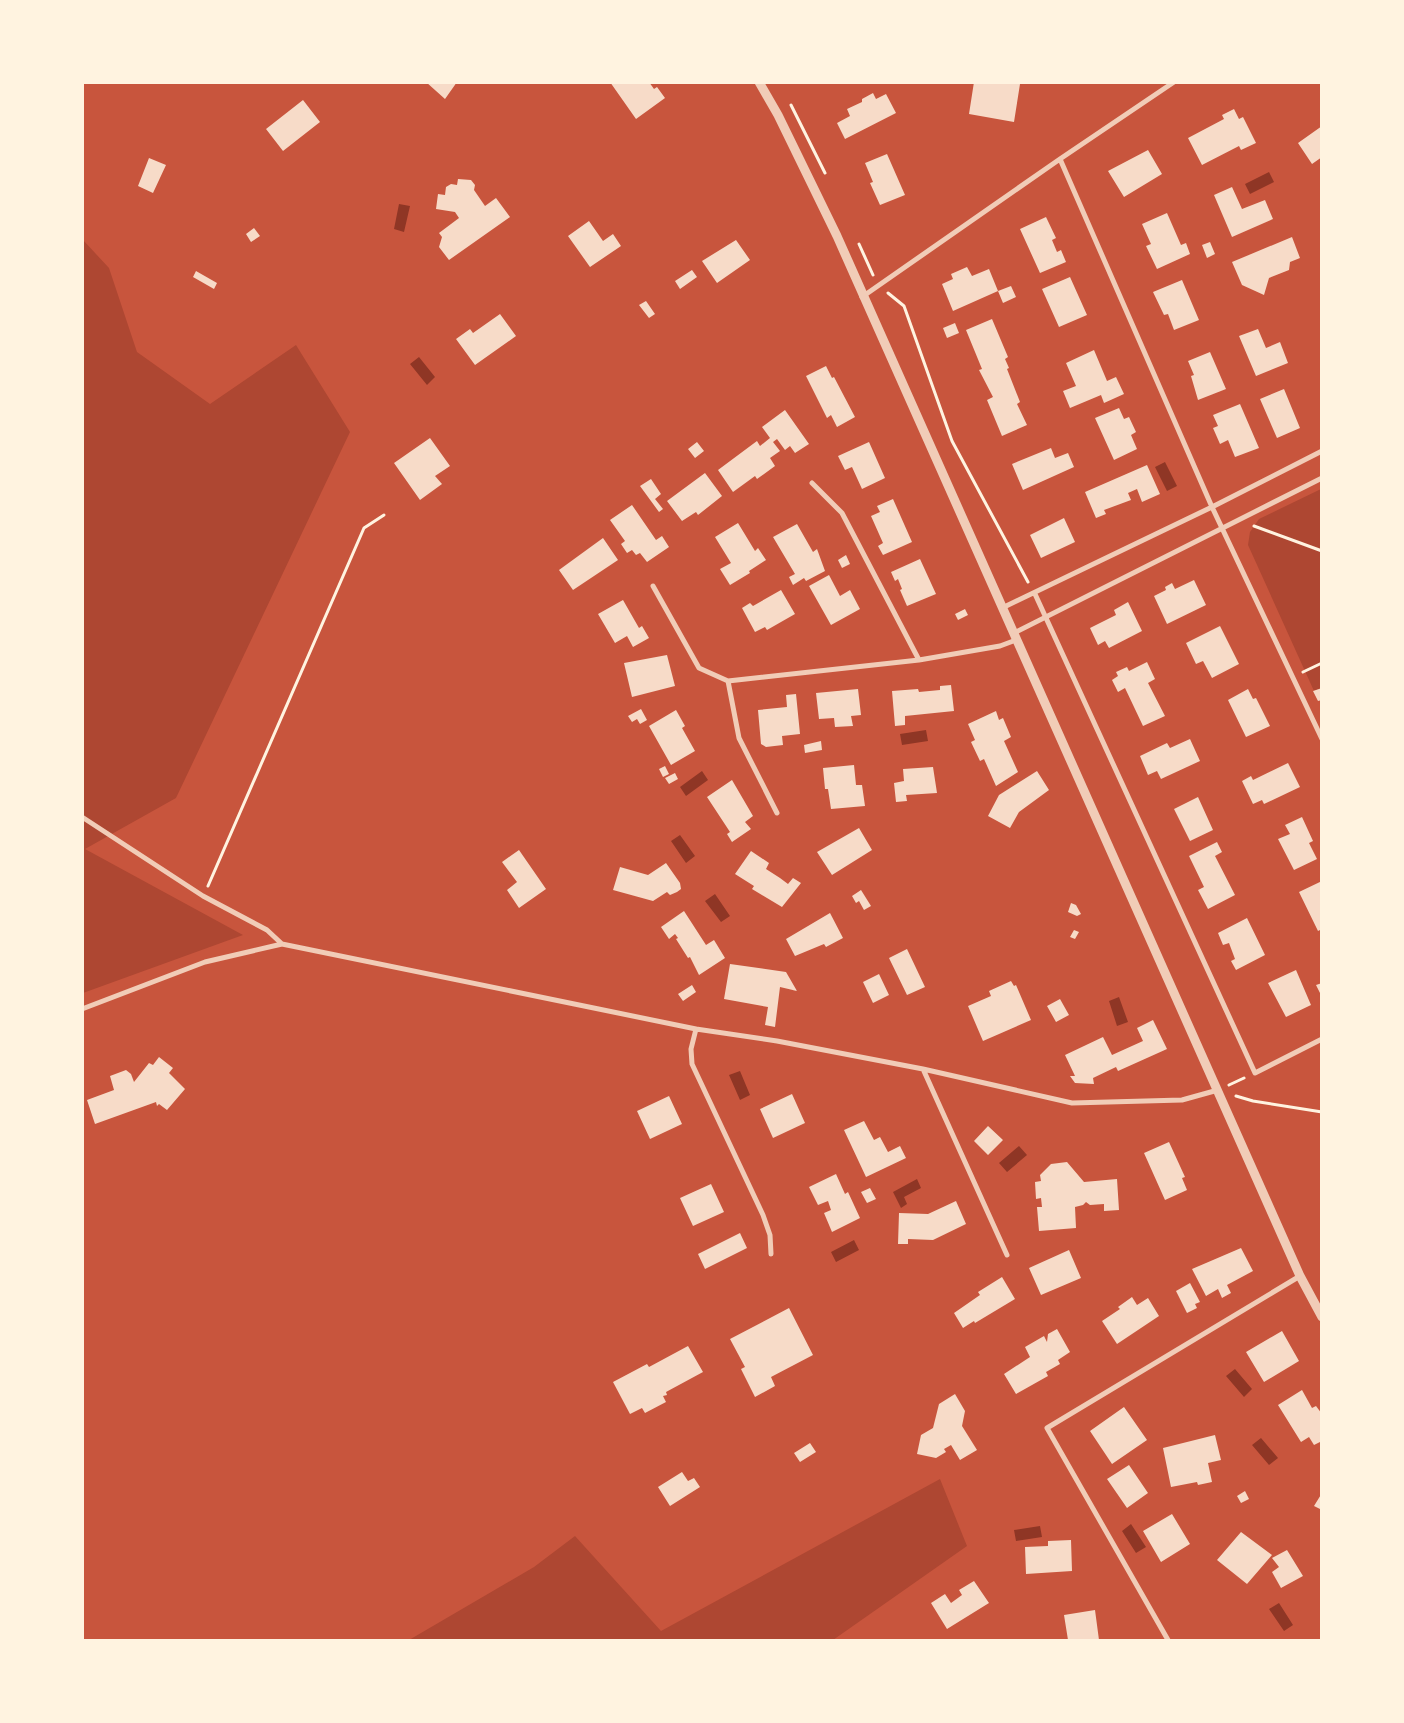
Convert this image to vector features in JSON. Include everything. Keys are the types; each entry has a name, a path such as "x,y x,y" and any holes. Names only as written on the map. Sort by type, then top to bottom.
{"street":[{"path":"759,82 778,115 837,236 862,296 1300,1276 1322,1318"},
{"path":"862,296 1174,82"},
{"path":"1060,159 1212,507 1322,739"},
{"path":"1002,608 1212,507 1322,450"},
{"path":"653,586 698,668 728,681 919,660 1000,646 1046,616 1322,478"},
{"path":"812,484 842,513 919,660"},
{"path":"1034,594 1046,616 1255,1074 1322,1039"},
{"path":"728,681 739,738 777,813"},
{"path":"82,817 203,896 267,930 282,944"},
{"path":"82,1009 205,962 282,944 696,1029 777,1041 923,1069 1072,1103 1182,1100 1218,1090"},
{"path":"696,1029 690,1049 692,1064 763,1215 770,1235 771,1254"},
{"path":"923,1069 1007,1255"},
{"path":"1168,1640 1046,1428 1300,1276"}],"path":[{"path":"789,100 826,174"},
{"path":"858,242 878,284 904,306 952,441 1034,594"},
{"path":"203,896 364,528 384,515"},
{"path":"1239,520 1322,551"},
{"path":"1293,676 1322,663"},
{"path":"1218,1090 1255,1074"},
{"path":"1218,1090 1252,1101 1322,1112"}],"shaded area":[{"path":"1269,172 1274,182 1250,194 1245,184"},
{"path":"399,204 410,206 404,232 394,229"},
{"path":"83,240 109,268 137,352 210,404 296,345 350,432 176,798 85,849 243,935 83,993"},
{"path":"419,357 435,377 427,385 410,364"},
{"path":"1165,462 1177,486 1167,491 1155,467"},
{"path":"1321,489 1321,688 1314,691 1248,545 1250,532 1259,519"},
{"path":"926,730 928,741 902,745 900,734"},
{"path":"702,771 708,780 686,796 680,787"},
{"path":"680,835 695,856 686,863 671,841"},
{"path":"715,894 730,916 721,922 705,901"},
{"path":"1119,997 1128,1022 1117,1026 1109,1001"},
{"path":"740,1071 750,1095 740,1100 729,1075"},
{"path":"1019,1146 1027,1155 1007,1172 999,1163"},
{"path":"917,1179 921,1188 904,1197 907,1204 901,1208 893,1192"},
{"path":"854,1240 859,1250 836,1262 831,1252"},
{"path":"1235,1369 1252,1389 1244,1397 1226,1376"},
{"path":"1261,1438 1278,1458 1269,1465 1252,1445"},
{"path":"940,1479 967,1546 833,1640 409,1640 534,1567 575,1536 661,1631"},
{"path":"1131,1524 1146,1547 1136,1553 1122,1531"},
{"path":"1040,1526 1042,1537 1016,1541 1014,1530"},
{"path":"1279,1603 1293,1625 1284,1631 1269,1609"}],"building":[{"path":"426,82 457,82 445,99"},
{"path":"610,82 649,82 654,89 657,87 665,98 636,119"},
{"path":"974,82 1020,84 1014,122 969,114"},
{"path":"873,93 876,99 886,94 896,113 845,139 837,123 850,116 847,109 862,102 862,99"},
{"path":"303,100 320,122 283,151 266,129"},
{"path":"1234,109 1239,119 1243,117 1256,143 1241,150 1239,146 1202,165 1188,138 1224,119 1222,115"},
{"path":"1322,126 1322,157 1312,164 1298,143"},
{"path":"1148,150 1162,174 1124,197 1108,171"},
{"path":"887,154 905,195 880,205 870,183 873,182 865,163"},
{"path":"149,158 166,165 153,193 138,186"},
{"path":"458,179 471,180 475,185 474,190 485,206 496,198 510,217 449,260 439,247 442,237 439,233 459,218 455,212 436,209 438,194 445,195 446,187 451,184 457,185"},
{"path":"1232,187 1242,209 1265,200 1273,219 1232,237 1214,195"},
{"path":"1167,213 1181,245 1186,243 1190,254 1157,269 1146,246 1151,244 1142,224"},
{"path":"1046,217 1056,238 1052,240 1057,252 1061,250 1066,262 1040,273 1020,229"},
{"path":"589,221 603,241 613,234 621,246 590,267 568,236"},
{"path":"254,228 260,236 251,242 246,234"},
{"path":"1292,237 1300,258 1290,262 1289,270 1269,278 1264,295 1242,285 1232,262"},
{"path":"736,240 750,260 717,283 702,261"},
{"path":"1210,242 1215,254 1207,258 1202,245"},
{"path":"967,267 972,276 989,269 998,291 953,311 942,284 953,279 951,274"},
{"path":"692,270 697,277 680,289 675,281"},
{"path":"196,271 217,283 214,289 193,277"},
{"path":"1070,277 1087,315 1059,327 1042,289"},
{"path":"1182,280 1199,320 1174,330 1168,314 1164,315 1153,292"},
{"path":"1011,286 1016,297 1003,303 998,291"},
{"path":"646,301 655,314 649,318 639,305"},
{"path":"500,314 516,336 475,365 456,339 470,329 473,333"},
{"path":"992,319 1008,357 1005,359 1009,368 1007,369 1020,402 1017,404 1027,425 1002,436 987,400 993,397 979,370 982,369 966,330"},
{"path":"955,323 959,333 947,338 943,328"},
{"path":"1258,329 1266,348 1280,342 1288,363 1256,376 1239,336"},
{"path":"1094,350 1107,381 1116,377 1124,394 1104,403 1101,395 1070,408 1063,391 1076,386 1066,363"},
{"path":"1210,352 1226,389 1198,400 1191,376 1194,375 1188,361"},
{"path":"826,366 832,378 834,377 855,417 837,427 831,415 827,418 806,376"},
{"path":"1284,389 1300,428 1277,438 1260,399"},
{"path":"1240,404 1259,448 1235,457 1228,440 1220,444 1213,428 1218,426 1213,415"},
{"path":"1119,408 1124,419 1129,417 1136,432 1131,435 1137,449 1114,460 1095,418"},
{"path":"785,410 809,444 795,453 790,446 785,450 777,439 773,442 780,451 770,458 775,466 757,479 755,476 733,492 718,470 757,441 760,446 770,438 762,427"},
{"path":"430,438 450,466 435,476 442,484 420,500 394,463"},
{"path":"697,442 704,451 695,458 688,449"},
{"path":"869,442 885,478 862,489 852,467 845,470 838,456"},
{"path":"1051,448 1055,458 1068,453 1074,467 1023,490 1012,464"},
{"path":"1147,465 1160,494 1142,502 1137,489 1128,493 1131,500 1104,510 1106,514 1096,518 1085,492"},
{"path":"705,473 722,496 698,515 696,512 682,521 667,501"},
{"path":"651,479 661,494 655,499 663,509 659,512 640,486"},
{"path":"893,499 912,542 883,555 878,546 883,543 871,516 880,512 877,506"},
{"path":"632,505 656,540 662,536 669,547 647,562 640,553 636,555 632,550 627,553 621,544 625,541 610,520"},
{"path":"1064,518 1075,542 1041,558 1030,535"},
{"path":"738,523 755,551 758,548 766,560 749,571 750,573 730,585 720,569 731,563 715,537"},
{"path":"797,524 813,552 817,549 825,571 806,581 804,578 793,585 789,577 795,574 773,537"},
{"path":"603,538 618,560 573,590 559,570"},
{"path":"846,555 850,564 842,568 838,560"},
{"path":"920,559 936,594 907,606 900,590 902,589 898,579 895,581 891,572"},
{"path":"829,575 840,596 850,590 860,609 831,625 809,586"},
{"path":"1194,580 1206,605 1167,624 1154,596 1166,590 1165,587 1172,583 1175,589"},
{"path":"781,590 795,614 767,630 765,627 755,632 742,608 750,603 753,606"},
{"path":"623,600 639,628 642,626 649,638 633,647 627,636 615,643 598,614"},
{"path":"1128,602 1142,631 1109,648 1105,641 1098,645 1090,628 1116,615 1114,610"},
{"path":"965,609 968,615 958,620 955,614"},
{"path":"1220,626 1239,664 1212,678 1203,661 1196,664 1186,643"},
{"path":"667,655 675,686 632,697 624,663"},
{"path":"1147,662 1155,679 1148,683 1165,716 1143,726 1125,688 1118,692 1112,680 1118,676 1116,672 1127,667 1129,671"},
{"path":"951,685 954,711 905,716 905,725 895,726 892,691 918,689 919,692 940,690 940,686"},
{"path":"1322,688 1322,700 1318,701 1313,691"},
{"path":"858,689 861,715 851,716 853,726 835,727 834,718 819,719 816,693"},
{"path":"1248,689 1253,699 1256,698 1270,726 1246,737 1228,700"},
{"path":"796,694 800,734 782,736 783,745 766,747 761,744 758,710 787,707 786,695"},
{"path":"641,709 647,720 640,724 637,719 632,722 628,716"},
{"path":"676,710 685,726 682,728 695,751 671,765 649,726"},
{"path":"996,711 999,720 1003,718 1011,737 1004,741 1018,772 996,786 984,759 980,761 971,742 975,740 968,724"},
{"path":"1190,739 1200,761 1161,779 1157,771 1148,775 1140,756 1167,743 1170,748"},
{"path":"821,741 822,750 805,753 804,745"},
{"path":"1288,763 1300,787 1264,804 1262,800 1253,804 1242,781 1251,776 1253,780"},
{"path":"854,765 856,785 862,785 865,806 831,809 828,789 825,789 823,768"},
{"path":"665,766 669,774 663,777 659,769"},
{"path":"933,767 937,793 906,795 907,801 896,802 894,783 904,781 903,769"},
{"path":"1037,771 1049,790 1019,812 1010,828 988,816 999,795"},
{"path":"675,773 678,779 669,784 665,778"},
{"path":"732,780 753,816 745,822 751,829 732,842 727,834 730,832 707,797"},
{"path":"1198,797 1213,830 1190,841 1174,809"},
{"path":"1302,817 1313,841 1309,843 1317,859 1294,870 1278,839 1290,834 1285,825"},
{"path":"859,828 872,850 832,875 817,852"},
{"path":"1217,842 1222,852 1215,856 1235,895 1208,909 1198,890 1204,887 1189,856"},
{"path":"519,850 546,889 519,908 507,890 517,882 502,862"},
{"path":"751,851 769,863 766,869 788,884 793,878 801,883 782,907 752,889 754,886 735,874"},
{"path":"666,863 680,883 681,889 677,892 670,895 667,892 653,901 613,890 620,867 648,875"},
{"path":"1322,881 1322,929 1318,931 1299,892"},
{"path":"861,890 871,906 864,910 859,901 856,903 852,896"},
{"path":"1071,903 1076,905 1081,914 1077,916 1068,912"},
{"path":"684,911 706,945 714,940 725,958 699,975 690,957 688,958 676,939 678,938 675,934 669,939 661,927"},
{"path":"830,913 843,938 826,947 824,944 795,956 786,939"},
{"path":"1247,918 1265,955 1236,970 1231,961 1235,959 1229,943 1223,945 1218,933"},
{"path":"1074,930 1079,932 1075,939 1070,937"},
{"path":"907,949 925,987 907,995 889,958"},
{"path":"730,964 786,972 797,991 780,987 775,1027 765,1025 768,1007 724,999"},
{"path":"1296,970 1311,1005 1286,1017 1268,983"},
{"path":"879,974 889,995 873,1003 863,982"},
{"path":"1011,981 1014,986 1016,985 1031,1020 983,1041 968,1006 991,996 989,991"},
{"path":"1322,983 1322,997 1316,985"},
{"path":"692,985 696,992 683,1001 678,994"},
{"path":"1060,999 1069,1015 1056,1022 1047,1006"},
{"path":"1153,1020 1167,1049 1118,1071 1116,1067 1093,1078 1094,1084 1075,1083 1070,1076 1075,1076 1065,1055 1103,1037 1112,1055 1143,1041 1137,1028"},
{"path":"159,1057 173,1068 169,1073 185,1089 167,1110 159,1104 157,1106 156,1102 95,1124 87,1100 114,1090 110,1076 126,1070 131,1074 134,1082 149,1063 153,1065"},
{"path":"792,1094 805,1123 773,1138 760,1109"},
{"path":"669,1096 682,1124 650,1139 637,1111"},
{"path":"864,1121 874,1140 880,1137 888,1152 900,1146 906,1158 866,1177 844,1130"},
{"path":"988,1126 1003,1140 988,1155 974,1141"},
{"path":"1169,1142 1185,1177 1182,1178 1187,1190 1165,1200 1144,1153"},
{"path":"1067,1162 1084,1182 1117,1179 1119,1210 1104,1211 1104,1204 1090,1205 1086,1202 1075,1207 1076,1228 1039,1231 1037,1207 1042,1207 1041,1198 1036,1199 1035,1182 1041,1181 1040,1175 1051,1164"},
{"path":"836,1174 845,1194 848,1192 860,1218 832,1232 824,1213 831,1210 828,1201 818,1205 809,1187"},
{"path":"711,1184 724,1212 693,1226 680,1198"},
{"path":"870,1188 876,1199 867,1203 861,1192"},
{"path":"956,1201 966,1224 933,1240 908,1239 908,1244 898,1244 899,1213 928,1214"},
{"path":"740,1233 747,1248 705,1269 698,1254"},
{"path":"1241,1248 1253,1271 1227,1285 1231,1293 1222,1298 1218,1289 1206,1296 1192,1269"},
{"path":"1069,1250 1081,1278 1041,1295 1029,1268"},
{"path":"1002,1277 1015,1299 963,1328 954,1313 980,1295 978,1292"},
{"path":"1190,1283 1200,1302 1195,1304 1197,1308 1187,1313 1176,1291"},
{"path":"1132,1297 1137,1305 1148,1298 1159,1316 1117,1344 1102,1321 1120,1309 1118,1307"},
{"path":"789,1308 813,1355 771,1377 775,1386 755,1397 741,1369 745,1367 730,1339"},
{"path":"1057,1329 1070,1352 1058,1360 1060,1364 1046,1372 1048,1376 1016,1394 1004,1374 1030,1357 1025,1347 1044,1336 1047,1342 1048,1334"},
{"path":"1282,1331 1299,1361 1264,1382 1246,1352"},
{"path":"688,1346 703,1372 666,1392 667,1395 663,1396 666,1402 645,1413 642,1408 630,1414 613,1382 647,1364 649,1367"},
{"path":"1302,1390 1312,1408 1316,1406 1322,1414 1322,1441 1314,1445 1309,1437 1301,1442 1278,1405"},
{"path":"955,1394 965,1411 962,1426 977,1450 960,1460 951,1445 944,1449 946,1452 936,1458 917,1454 921,1435 933,1428 939,1404"},
{"path":"1124,1407 1147,1440 1112,1464 1090,1431"},
{"path":"1215,1435 1221,1460 1208,1463 1212,1482 1198,1485 1197,1482 1171,1487 1163,1448"},
{"path":"810,1443 816,1452 800,1462 794,1453"},
{"path":"1129,1465 1148,1493 1127,1508 1107,1479"},
{"path":"682,1472 688,1481 694,1478 700,1487 670,1506 658,1487"},
{"path":"1245,1491 1249,1499 1241,1503 1237,1496"},
{"path":"1322,1493 1322,1510 1314,1506"},
{"path":"1172,1514 1190,1544 1161,1562 1143,1531"},
{"path":"1241,1532 1272,1555 1247,1584 1217,1560"},
{"path":"1071,1540 1072,1571 1026,1574 1025,1547 1048,1546 1048,1541"},
{"path":"1287,1550 1303,1576 1281,1588 1272,1572 1279,1567 1272,1558"},
{"path":"974,1581 989,1603 947,1629 931,1603 945,1594 951,1603 962,1595 959,1590"},
{"path":"1095,1610 1099,1640 1068,1640 1064,1615"}]}
